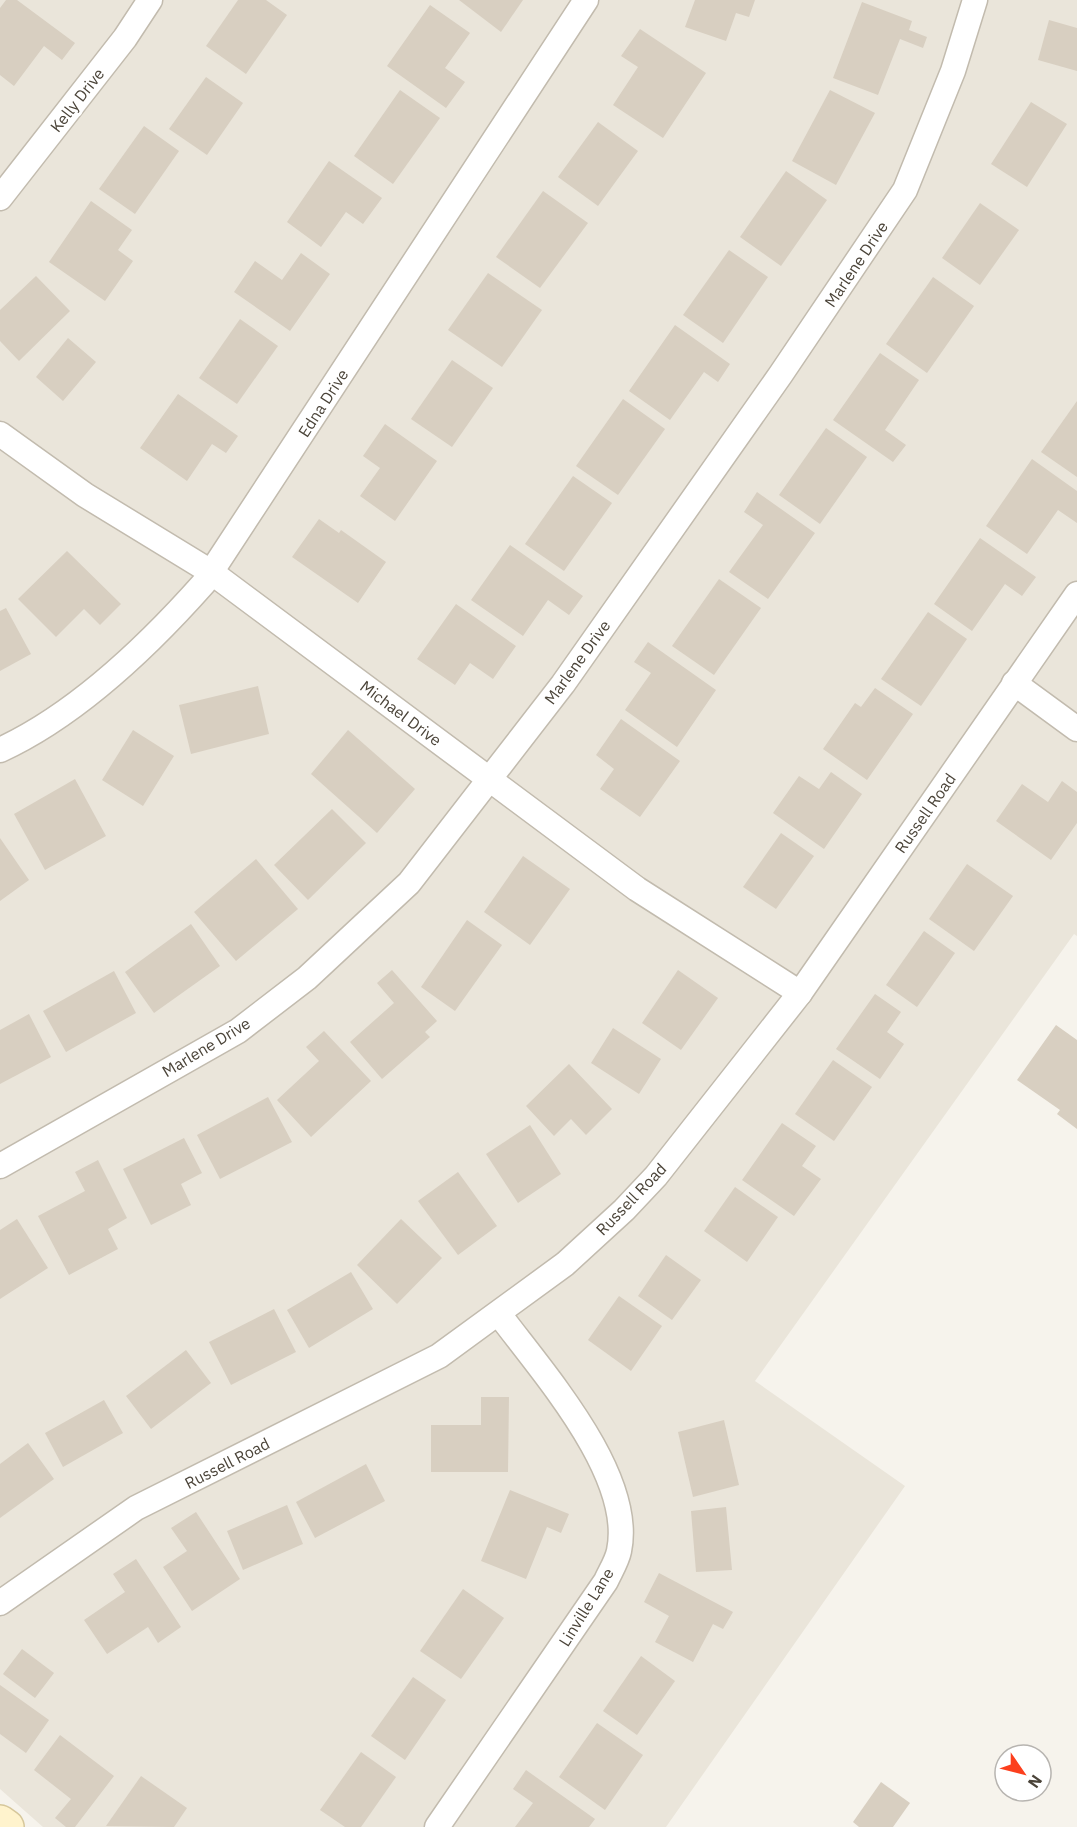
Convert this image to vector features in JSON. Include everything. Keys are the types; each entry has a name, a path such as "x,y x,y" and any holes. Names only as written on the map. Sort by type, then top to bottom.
{"street":[{"name":"Kelly Drive","path":"0,198 125,38 150,0"},
{"name":"Edna Drive","path":"0,750 51,723 160,632 211,572 586,0"},
{"name":"Marlene Drive","path":"0,1166 238,1031 308,978 409,883 563,684 782,374 905,190 953,71 975,0"},
{"name":"Michael Drive","path":"0,434 85,495 211,572 637,889 800,993"},
{"name":"Russell Road","path":"0,1603 136,1508 439,1356 565,1264 624,1210 656,1176 800,993 1077,594"},
{"path":"1014,683 1077,729"},
{"name":"Linville Lane","path":"437,1827 606,1581 619,1551 619,1502 592,1441 499,1314"},
{"path":"0,1822 7,1827"}],"shaded area":[{"path":"0,0 1077,0 1077,936 1074,934 755,1381 905,1486 666,1827 43,1827 0,1789"}],"building":[{"path":"6,0 17,0 75,43 62,60 44,46 14,86 0,75 0,8"},
{"path":"238,0 266,0 287,15 246,74 206,46"},
{"path":"459,0 523,0 501,32"},
{"path":"695,0 755,0 749,17 736,13 726,41 685,27"},
{"path":"862,2 912,21 909,30 927,37 923,48 900,39 878,95 833,78"},
{"path":"430,5 470,33 445,68 465,82 446,108 387,66"},
{"path":"1049,20 1077,28 1077,71 1038,60"},
{"path":"640,29 706,73 663,138 613,105 638,67 621,56"},
{"path":"206,77 243,103 207,155 169,129"},
{"path":"400,90 440,118 393,184 354,156"},
{"path":"830,90 875,113 836,185 792,161"},
{"path":"1031,102 1067,124 1027,187 991,164"},
{"path":"598,122 638,151 598,206 558,177"},
{"path":"144,126 179,151 135,214 99,189"},
{"path":"329,161 382,198 363,224 346,212 321,247 287,222"},
{"path":"786,171 827,200 781,266 740,237"},
{"path":"543,191 588,223 540,288 496,257"},
{"path":"91,201 132,230 118,250 133,261 105,301 49,262"},
{"path":"980,203 1019,230 980,285 942,258"},
{"path":"729,250 768,277 723,343 683,315"},
{"path":"301,253 330,274 290,331 234,292 255,261 282,280"},
{"path":"488,273 542,310 502,367 448,330"},
{"path":"36,276 70,311 19,361 0,341 0,310"},
{"path":"933,277 974,306 927,373 886,344"},
{"path":"240,319 278,346 237,404 199,378"},
{"path":"675,325 730,364 718,382 704,372 670,420 629,391"},
{"path":"68,338 96,362 63,401 36,377"},
{"path":"880,353 919,380 885,430 906,445 893,462 833,420"},
{"path":"452,360 493,388 452,447 411,419"},
{"path":"178,394 238,436 226,453 212,444 187,481 140,448"},
{"path":"623,399 665,429 618,495 576,466"},
{"path":"1077,401 1077,477 1041,452"},
{"path":"385,424 437,461 395,521 360,496 380,468 363,456"},
{"path":"826,428 867,457 820,524 779,495"},
{"path":"1032,459 1077,491 1077,523 1058,510 1027,554 986,526"},
{"path":"573,476 612,503 564,571 525,544"},
{"path":"757,492 815,533 768,599 729,572 763,525 744,512"},
{"path":"319,519 339,533 341,530 386,562 358,603 292,557"},
{"path":"980,538 1036,577 1022,596 1005,584 972,631 934,604"},
{"path":"510,545 583,596 569,615 548,600 523,636 471,600"},
{"path":"67,551 121,604 100,625 84,609 56,637 18,599"},
{"path":"719,579 761,608 714,675 672,646"},
{"path":"456,604 516,646 493,679 470,663 455,685 417,659"},
{"path":"6,608 31,654 0,671 0,611"},
{"path":"928,612 967,639 921,706 881,679"},
{"path":"648,642 716,690 677,747 625,710 651,673 634,662"},
{"path":"258,686 269,734 191,754 179,705"},
{"path":"875,688 913,714 867,780 823,749 855,703 861,707"},
{"path":"621,719 680,761 640,817 600,789 614,769 596,755"},
{"path":"133,730 174,756 143,806 102,780"},
{"path":"348,730 415,789 377,833 311,774"},
{"path":"831,772 862,794 824,849 773,813 799,776 819,789"},
{"path":"75,779 106,836 45,870 14,814"},
{"path":"1062,781 1077,792 1077,823 1051,860 996,821 1022,784 1048,802"},
{"path":"332,809 366,843 308,900 274,865"},
{"path":"781,833 814,856 776,909 743,887"},
{"path":"0,838 29,880 0,901"},
{"path":"523,856 570,889 530,945 484,912"},
{"path":"256,859 298,909 236,961 194,912"},
{"path":"967,864 1013,896 974,951 929,919"},
{"path":"467,920 502,945 455,1011 421,987"},
{"path":"191,924 220,966 154,1013 125,972"},
{"path":"924,931 955,953 917,1007 886,985"},
{"path":"392,970 437,1021 425,1032 430,1037 382,1079 350,1042 394,1003 377,983"},
{"path":"678,970 718,998 681,1050 642,1023"},
{"path":"114,971 136,1013 66,1052 43,1011"},
{"path":"875,994 901,1012 887,1032 904,1044 880,1079 836,1049"},
{"path":"29,1014 51,1057 0,1084 0,1030"},
{"path":"1056,1025 1077,1040 1077,1129 1057,1114 1060,1110 1017,1080"},
{"path":"613,1028 661,1059 639,1094 591,1063"},
{"path":"324,1031 371,1081 311,1137 277,1100 319,1061 306,1047"},
{"path":"833,1060 872,1087 834,1141 795,1114"},
{"path":"569,1064 612,1109 586,1135 571,1119 554,1136 526,1106"},
{"path":"268,1097 292,1142 220,1179 197,1135"},
{"path":"782,1123 816,1146 802,1166 821,1179 794,1216 742,1180"},
{"path":"530,1125 561,1174 518,1203 486,1154"},
{"path":"184,1138 202,1173 181,1184 191,1205 151,1225 123,1169"},
{"path":"98,1160 127,1218 108,1229 118,1249 69,1275 38,1216 85,1191 75,1172"},
{"path":"458,1172 497,1226 458,1255 418,1201"},
{"path":"735,1187 778,1217 747,1262 704,1231"},
{"path":"17,1219 48,1268 0,1299 0,1230"},
{"path":"401,1219 442,1258 397,1304 357,1265"},
{"path":"666,1255 701,1280 672,1320 638,1296"},
{"path":"351,1272 373,1309 309,1348 287,1310"},
{"path":"619,1296 662,1326 631,1371 588,1340"},
{"path":"274,1309 296,1352 231,1385 209,1342"},
{"path":"186,1350 211,1383 151,1429 126,1396"},
{"path":"481,1397 509,1397 508,1472 431,1472 431,1425 481,1425"},
{"path":"104,1400 123,1433 63,1467 45,1433"},
{"path":"724,1420 739,1485 693,1497 678,1432"},
{"path":"28,1443 54,1479 0,1518 0,1464"},
{"path":"366,1464 385,1501 315,1538 296,1502"},
{"path":"510,1490 569,1514 561,1533 547,1527 526,1579 481,1561"},
{"path":"287,1505 303,1544 243,1570 227,1531"},
{"path":"726,1507 732,1570 696,1572 691,1511"},
{"path":"196,1512 240,1579 192,1611 163,1567 187,1551 171,1528"},
{"path":"136,1559 181,1627 158,1643 148,1627 107,1654 84,1620 125,1592 113,1574"},
{"path":"659,1573 733,1612 723,1629 713,1624 693,1662 655,1642 669,1616 644,1602"},
{"path":"463,1589 504,1618 461,1679 420,1651"},
{"path":"22,1649 54,1673 35,1698 3,1674"},
{"path":"641,1656 675,1681 637,1735 603,1711"},
{"path":"413,1677 446,1700 405,1760 371,1736"},
{"path":"0,1685 49,1720 26,1753 0,1734"},
{"path":"597,1723 643,1755 605,1810 559,1777"},
{"path":"60,1735 114,1776 75,1827 66,1827 55,1818 71,1799 34,1770"},
{"path":"361,1752 396,1777 361,1827 345,1827 320,1810"},
{"path":"526,1770 595,1819 589,1827 515,1827 533,1803 513,1789"},
{"path":"141,1776 187,1808 174,1827 106,1826"},
{"path":"881,1782 910,1803 893,1827 859,1827 853,1822"}]}
